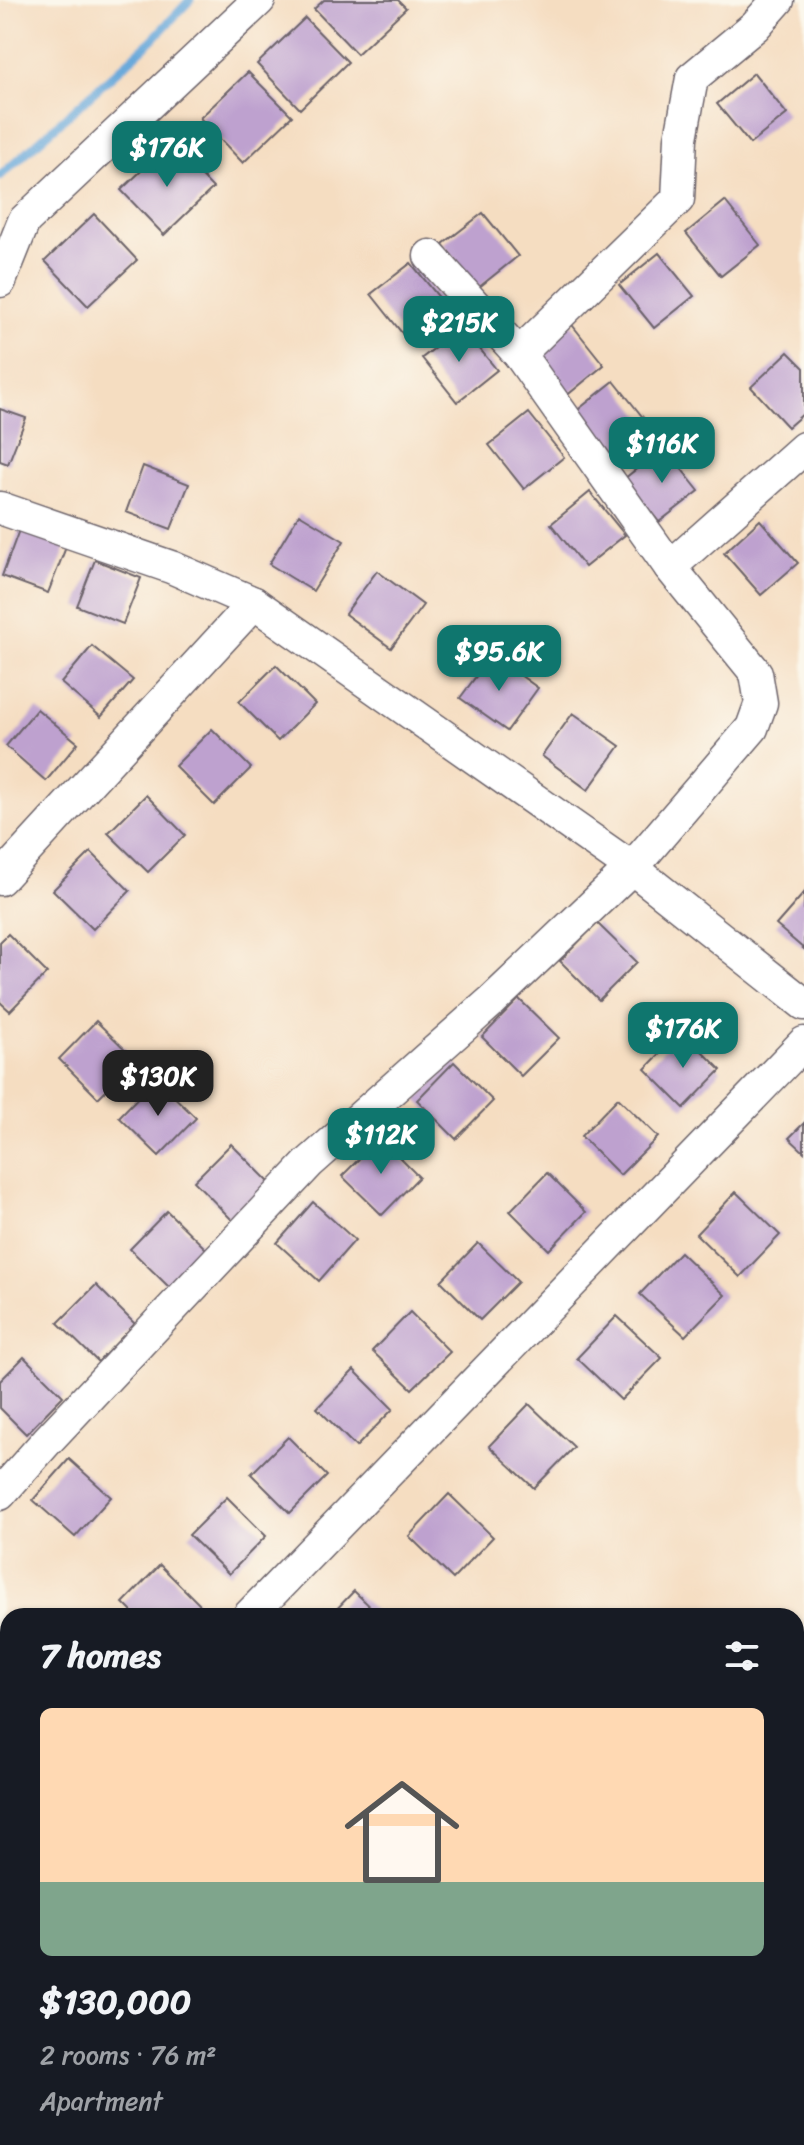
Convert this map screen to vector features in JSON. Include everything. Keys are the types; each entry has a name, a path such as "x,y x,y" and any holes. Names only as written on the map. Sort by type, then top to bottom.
{"street":[{"path":"0,281 24,221 259,0"},
{"path":"519,354 678,199 681,138 692,78 755,26 778,0"},
{"path":"0,1494 309,1163 493,1000 632,868 752,728 761,703 756,673 670,567 519,354 430,256"},
{"path":"670,567 804,448"},
{"path":"0,508 171,567 254,603 632,868 804,1004"},
{"path":"0,879 254,603"},
{"path":"257,1608 804,1043"}],"building":[{"path":"324,0 398,0 406,8 357,54 314,9"},
{"path":"305,18 348,62 300,109 257,64"},
{"path":"248,72 292,116 243,163 200,118"},
{"path":"754,73 787,114 750,144 717,104"},
{"path":"170,144 213,188 164,235 121,190"},
{"path":"725,201 760,245 721,276 686,233"},
{"path":"483,213 518,256 478,288 443,244"},
{"path":"94,214 137,260 88,306 45,261"},
{"path":"659,253 694,296 654,328 619,285"},
{"path":"411,263 446,306 406,338 371,294"},
{"path":"569,321 604,365 565,397 530,353"},
{"path":"462,327 497,370 457,402 422,358"},
{"path":"788,352 804,368 804,413 788,427 751,387"},
{"path":"614,381 649,425 609,457 574,413"},
{"path":"0,409 26,418 8,464 0,461"},
{"path":"529,413 564,457 524,489 489,445"},
{"path":"664,447 699,491 659,522 624,479"},
{"path":"143,466 189,484 171,529 126,512"},
{"path":"590,492 625,535 585,567 551,524"},
{"path":"299,514 344,541 313,591 269,564"},
{"path":"760,520 798,563 761,595 724,553"},
{"path":"19,530 66,547 48,593 2,576"},
{"path":"95,560 141,578 123,624 77,606"},
{"path":"377,571 423,605 391,648 345,614"},
{"path":"92,646 133,680 101,717 61,683"},
{"path":"492,655 538,688 507,731 460,698"},
{"path":"276,665 315,704 278,741 239,702"},
{"path":"37,709 78,743 46,781 6,746"},
{"path":"573,713 620,746 588,790 542,756"},
{"path":"212,729 251,768 214,805 175,766"},
{"path":"146,795 185,835 148,872 108,833"},
{"path":"91,852 130,891 93,929 53,890"},
{"path":"804,893 804,949 776,925"},
{"path":"597,923 637,962 599,1000 560,961"},
{"path":"8,934 47,973 10,1011 0,1002 0,942"},
{"path":"519,999 559,1038 521,1076 482,1037"},
{"path":"96,1021 136,1060 98,1098 59,1059"},
{"path":"682,1031 721,1070 684,1108 645,1069"},
{"path":"454,1062 493,1101 456,1139 417,1100"},
{"path":"156,1079 196,1118 159,1156 119,1117"},
{"path":"618,1098 658,1137 620,1175 581,1136"},
{"path":"804,1123 804,1152 789,1138"},
{"path":"380,1138 419,1177 382,1215 342,1176"},
{"path":"231,1144 270,1183 233,1221 194,1181"},
{"path":"547,1173 586,1212 549,1250 510,1211"},
{"path":"736,1192 780,1235 740,1277 696,1234"},
{"path":"313,1202 355,1240 319,1281 277,1243"},
{"path":"167,1211 207,1250 170,1288 130,1249"},
{"path":"478,1243 518,1282 480,1320 441,1281"},
{"path":"680,1252 725,1295 685,1336 640,1294"},
{"path":"96,1285 135,1324 98,1362 58,1323"},
{"path":"410,1312 450,1352 412,1389 372,1351"},
{"path":"617,1316 662,1358 621,1400 577,1358"},
{"path":"24,1357 63,1396 26,1434 0,1408 0,1381"},
{"path":"354,1370 393,1409 356,1447 317,1408"},
{"path":"529,1404 574,1447 534,1488 489,1446"},
{"path":"288,1437 327,1476 290,1513 251,1474"},
{"path":"69,1459 111,1497 75,1537 33,1500"},
{"path":"449,1494 493,1537 453,1579 409,1536"},
{"path":"227,1497 266,1536 229,1574 189,1535"},
{"path":"160,1565 200,1605 197,1608 128,1608 123,1603"},
{"path":"354,1591 372,1608 338,1608"}],"waterway":[{"path":"0,176 152,40 190,0"}]}
